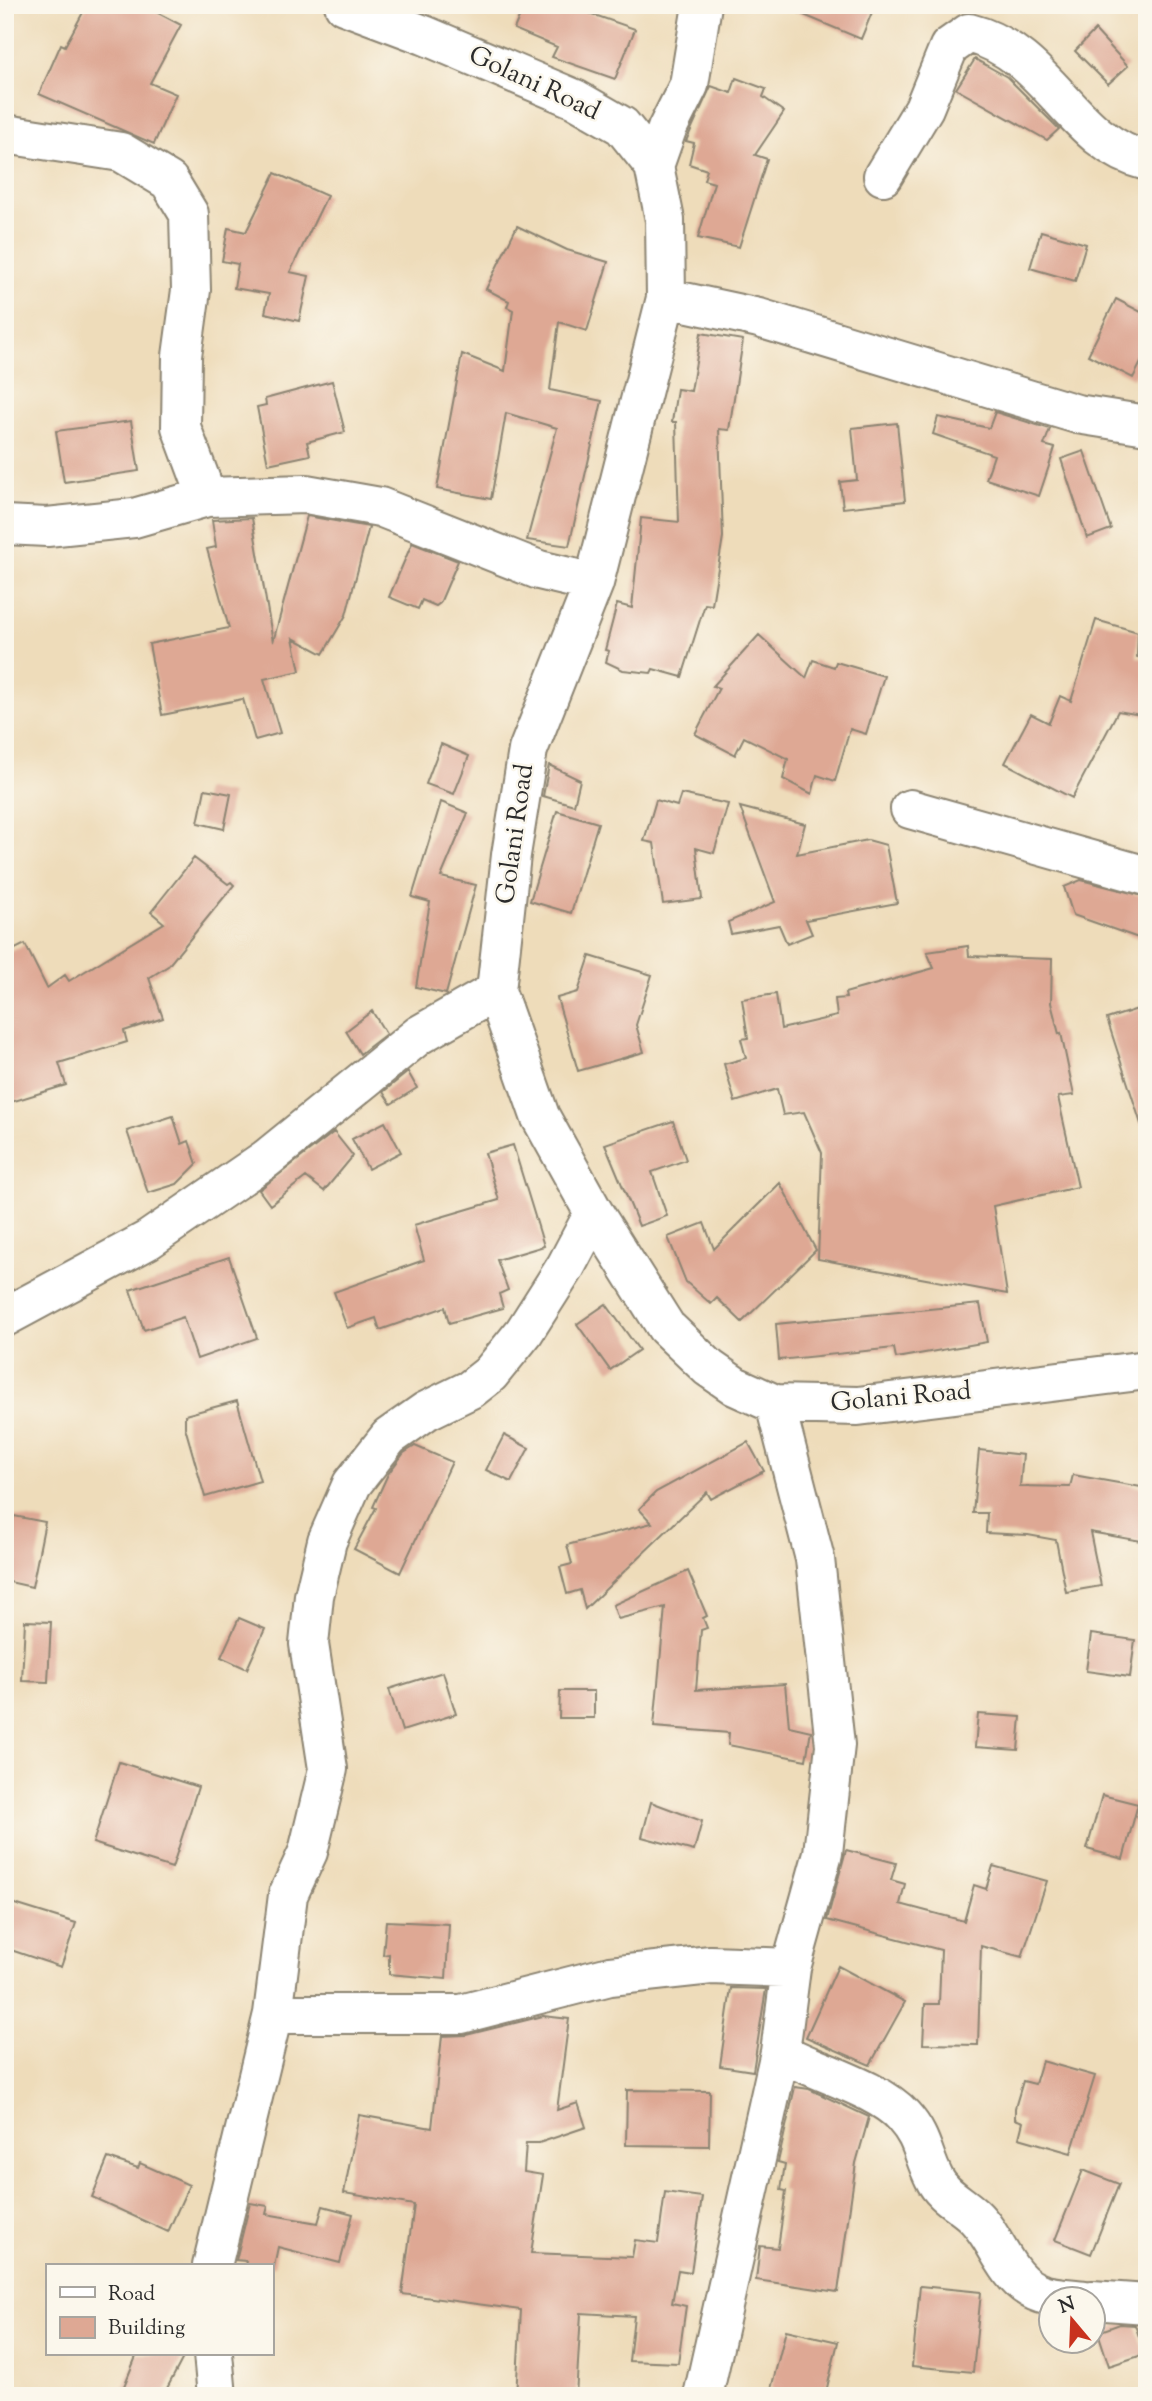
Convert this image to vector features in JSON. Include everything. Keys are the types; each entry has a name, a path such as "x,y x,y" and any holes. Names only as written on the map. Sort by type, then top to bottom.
{"street":[{"name":"Golani Road","path":"344,5 424,35 575,99 622,126 654,166 665,220 666,298 594,583 528,750 496,991 540,1116 594,1213 666,1327 709,1368 736,1386 775,1404 858,1406 1147,1370"},
{"path":"654,166 667,129 690,85 702,5"},
{"path":"883,176 924,108 949,47 970,33 995,40 1029,62 1097,137 1126,156 1147,161"},
{"path":"5,134 121,152 169,181 189,214 191,290 182,356 181,427 207,497"},
{"path":"666,298 772,321 1077,414 1147,425"},
{"path":"5,525 47,527 134,518 207,497 306,494 380,508 540,570 594,583"},
{"path":"910,809 1147,876"},
{"path":"5,1317 148,1240 266,1159 419,1035 496,991"},
{"path":"212,2264 273,2014 288,1895 308,1852 327,1769 309,1644 314,1596 327,1541 352,1484 389,1437 426,1411 471,1389 490,1374 524,1332 566,1266 594,1213"},
{"path":"703,2396 780,2052 792,1968 823,1853 835,1745 815,1559 775,1404"},
{"path":"273,2014 461,2014 610,1976 711,1965 792,1968"},
{"path":"780,2052 812,2070 876,2094 894,2108 922,2142 934,2179 952,2200 974,2216 1013,2275 1036,2291"},
{"path":"1106,2301 1147,2304"},
{"path":"213,2356 217,2396"}],"building":[{"path":"87,5 143,5 181,25 150,83 176,94 154,144 39,94 61,44 65,46"},
{"path":"524,5 566,5 635,29 615,79 552,57 557,47 514,29"},
{"path":"780,5 875,5 861,39"},
{"path":"1095,30 1128,66 1108,84 1075,51"},
{"path":"975,59 1007,77 1059,129 1047,140 956,89"},
{"path":"736,78 766,89 763,97 784,112 755,155 767,159 739,247 698,238 714,183 704,180 707,170 689,164 694,143 686,141 711,86 731,93"},
{"path":"275,173 327,196 290,272 309,276 299,321 265,313 269,294 234,288 238,264 222,261 228,228 246,232"},
{"path":"517,226 567,250 608,262 587,331 559,322 550,390 602,401 569,546 527,540 557,428 506,413 491,499 437,489 462,354 505,371 513,310 507,307 509,301 486,289"},
{"path":"1041,231 1086,244 1075,281 1030,268"},
{"path":"1116,299 1147,315 1147,351 1133,378 1088,355"},
{"path":"701,333 743,340 729,430 719,429 723,537 712,605 705,604 682,677 653,669 651,673 623,670 606,662 609,651 605,650 617,604 632,608 641,518 679,522 676,422 672,422 677,389 691,391"},
{"path":"332,381 345,432 307,442 310,455 268,464 257,407 266,405 265,399"},
{"path":"995,412 1050,429 1044,445 1055,448 1039,496 986,479 994,455 933,434 938,417 989,428"},
{"path":"131,421 139,471 64,482 56,431"},
{"path":"897,423 905,501 843,508 840,482 857,480 852,428"},
{"path":"1084,451 1111,529 1087,538 1061,459"},
{"path":"307,516 369,527 346,615 323,654 293,638 300,671 264,679 280,733 255,740 243,699 162,715 149,644 229,628 207,549 216,547 212,520 252,518 273,642"},
{"path":"412,543 458,561 440,603 436,606 422,600 418,609 389,597"},
{"path":"1096,620 1138,632 1137,657 1147,659 1147,716 1118,711 1072,798 1005,763 1031,714 1049,723 1060,696 1071,701"},
{"path":"759,635 806,678 813,660 834,667 836,662 884,676 866,734 850,729 835,781 817,775 812,794 783,779 788,759 744,737 735,755 695,734 719,688 713,686"},
{"path":"441,744 469,756 454,794 426,784"},
{"path":"549,765 580,780 574,805 543,796"},
{"path":"205,789 231,794 224,829 198,823"},
{"path":"681,794 728,804 714,853 696,848 702,899 663,904 654,843 644,841 656,800 677,806"},
{"path":"441,802 468,813 441,877 476,885 446,994 416,987 430,902 412,897"},
{"path":"740,807 805,824 797,854 868,840 886,845 897,903 806,920 812,934 787,944 779,925 731,934 728,922 775,902"},
{"path":"557,811 598,823 571,913 530,901"},
{"path":"194,858 228,884 231,882 234,885 168,966 149,978 163,1018 124,1031 127,1042 59,1063 66,1085 5,1104 5,954 25,944 47,988 65,975 69,981 164,923 151,912"},
{"path":"1081,880 1147,897 1147,941 1073,915 1064,887"},
{"path":"968,946 969,956 1052,959 1051,1003 1059,1034 1061,1033 1074,1095 1058,1097 1078,1187 993,1206 1007,1294 818,1259 822,1153 804,1112 783,1115 777,1089 735,1102 724,1064 746,1058 741,1039 748,1038 742,999 776,994 781,1029 837,1016 835,999 846,998 845,993 934,968 927,952"},
{"path":"590,956 652,975 636,1025 644,1052 578,1071 557,998 578,992"},
{"path":"1147,1006 1147,1124 1141,1124 1107,1019"},
{"path":"372,1011 386,1034 360,1054 346,1031"},
{"path":"408,1072 417,1088 391,1104 383,1092"},
{"path":"173,1116 182,1144 189,1141 197,1164 177,1184 148,1193 127,1131"},
{"path":"673,1121 686,1160 652,1172 667,1216 639,1226 605,1144"},
{"path":"385,1122 401,1152 368,1169 352,1139"},
{"path":"334,1132 353,1156 324,1191 306,1177 270,1205 259,1190"},
{"path":"513,1145 544,1246 497,1260 508,1290 499,1294 503,1308 449,1323 445,1307 380,1330 376,1318 347,1328 334,1292 424,1260 414,1225 499,1200 485,1153"},
{"path":"780,1183 816,1250 742,1322 717,1298 711,1304 686,1282 668,1237 704,1223 714,1249"},
{"path":"229,1257 257,1338 197,1359 183,1317 144,1330 130,1290"},
{"path":"606,1304 639,1350 610,1370 577,1324"},
{"path":"980,1304 987,1342 896,1358 894,1348 779,1360 776,1324"},
{"path":"237,1401 260,1481 205,1497 185,1427 185,1415"},
{"path":"504,1435 529,1448 511,1482 486,1470"},
{"path":"748,1442 764,1471 711,1499 707,1492 585,1609 580,1590 567,1594 560,1567 572,1564 567,1545 652,1523 639,1509 656,1492"},
{"path":"415,1446 452,1462 400,1573 354,1549 376,1508 373,1507 388,1474 404,1453"},
{"path":"979,1450 1023,1455 1020,1486 1070,1487 1073,1475 1147,1488 1147,1542 1090,1532 1101,1586 1066,1592 1056,1540 1028,1535 986,1533 987,1513 973,1513"},
{"path":"14,1516 45,1522 32,1587 5,1581 5,1556"},
{"path":"688,1571 707,1616 703,1618 707,1628 701,1630 696,1690 785,1684 789,1726 811,1731 806,1760 728,1745 729,1733 654,1727 665,1607 618,1619 613,1605"},
{"path":"239,1618 265,1629 247,1669 221,1657"},
{"path":"25,1621 51,1622 48,1682 22,1681"},
{"path":"1091,1634 1135,1640 1130,1677 1086,1671"},
{"path":"443,1672 456,1714 402,1731 389,1689"},
{"path":"560,1691 594,1691 594,1718 559,1718"},
{"path":"978,1714 1021,1717 1018,1750 975,1747"},
{"path":"119,1762 198,1787 172,1868 93,1843"},
{"path":"1102,1795 1138,1804 1123,1859 1087,1849"},
{"path":"651,1802 702,1821 694,1851 642,1837"},
{"path":"846,1850 896,1863 891,1880 905,1884 900,1904 964,1921 974,1885 986,1889 993,1866 1047,1881 1022,1957 981,1946 978,2045 923,2044 925,2004 939,2004 941,1950 827,1920"},
{"path":"5,1901 76,1923 61,1967 5,1948"},
{"path":"386,1921 449,1924 446,1979 389,1974 389,1954 383,1955"},
{"path":"838,1966 905,2002 870,2065 806,2037"},
{"path":"731,1988 766,1989 753,2071 720,2066"},
{"path":"543,2016 569,2019 557,2110 578,2103 586,2127 539,2143 526,2143 524,2172 543,2175 531,2253 632,2257 635,2240 658,2243 665,2192 702,2197 691,2272 678,2270 672,2303 686,2306 678,2363 629,2361 634,2316 581,2313 576,2396 516,2396 521,2310 402,2294 414,2205 344,2193 359,2115 432,2128 442,2036 466,2035"},
{"path":"1042,2061 1095,2076 1071,2153 1019,2138 1023,2122 1015,2119 1015,2108 1023,2081 1035,2084"},
{"path":"795,2087 809,2089 869,2117 856,2163 838,2292 756,2280 760,2246 778,2248 786,2191 781,2190 785,2164 778,2162"},
{"path":"627,2090 710,2091 709,2146 626,2145"},
{"path":"108,2158 138,2168 140,2163 189,2185 168,2232 92,2197"},
{"path":"1083,2170 1119,2184 1091,2254 1055,2240"},
{"path":"250,2203 268,2206 266,2214 318,2223 323,2206 353,2214 340,2263 278,2247 274,2266 245,2264 246,2261 236,2260"},
{"path":"920,2286 981,2292 973,2372 912,2366"},
{"path":"1120,2324 1135,2325 1145,2354 1109,2366 1106,2356 1106,2329"},
{"path":"786,2330 838,2342 825,2396 801,2396 771,2389"},
{"path":"136,2356 184,2356 163,2396 120,2396"}]}
